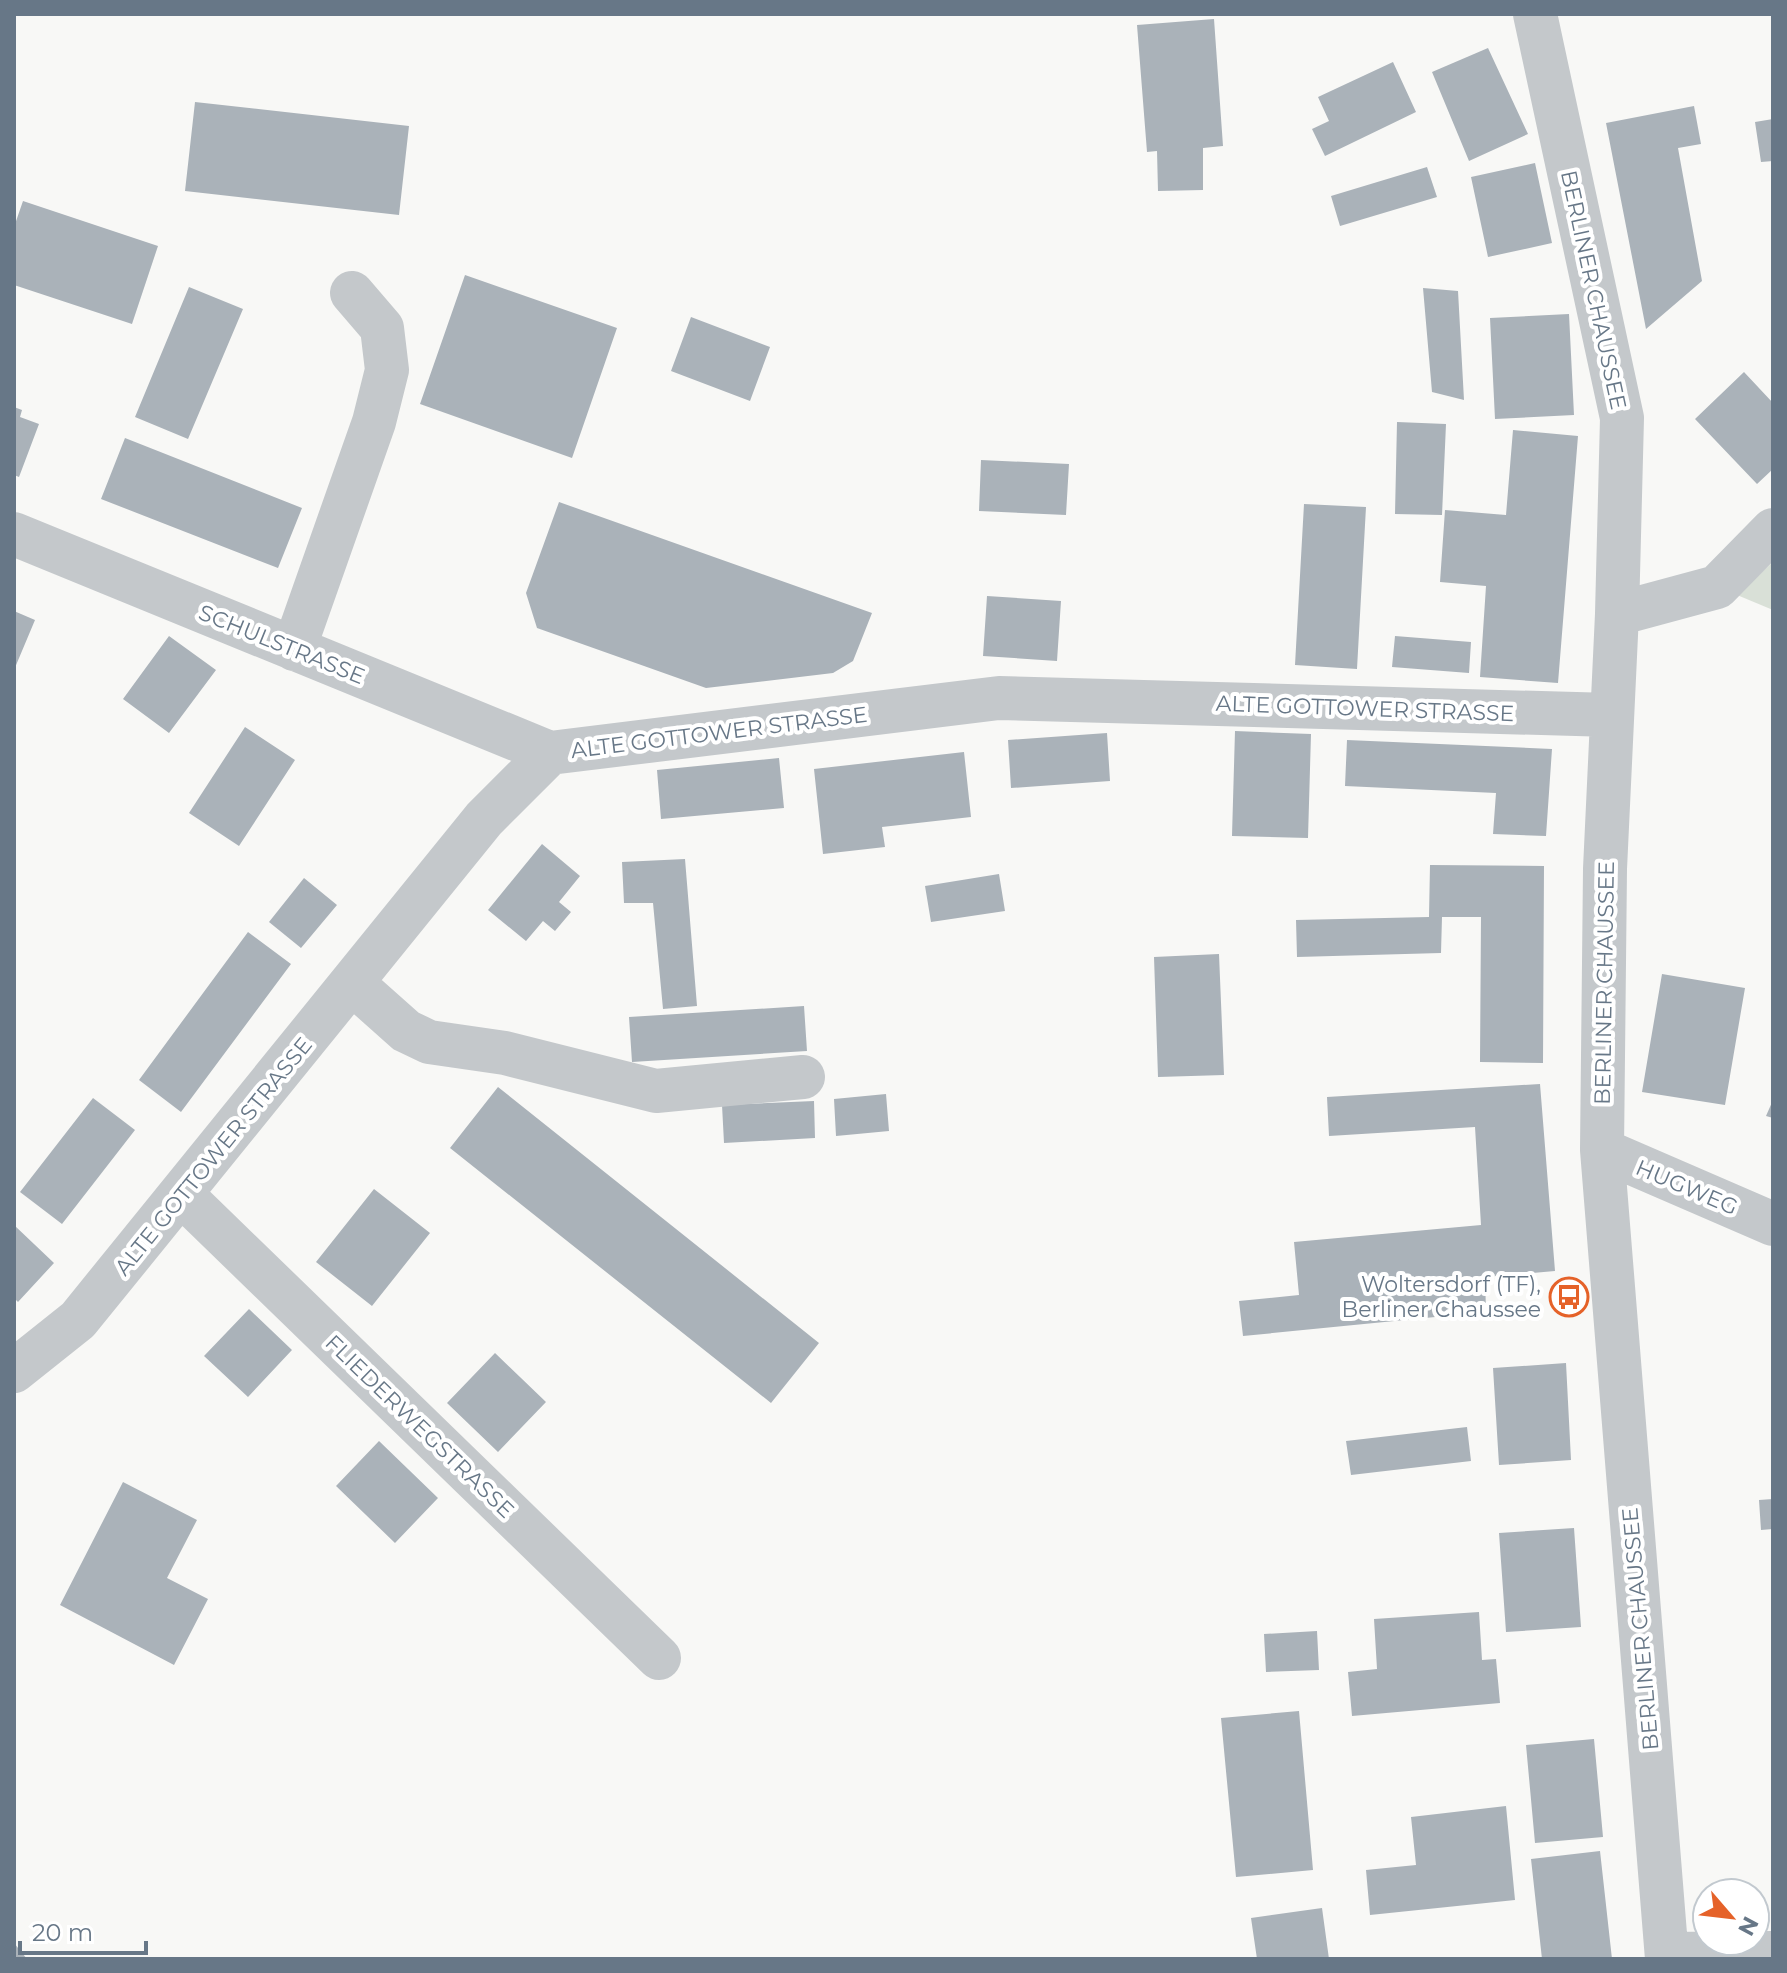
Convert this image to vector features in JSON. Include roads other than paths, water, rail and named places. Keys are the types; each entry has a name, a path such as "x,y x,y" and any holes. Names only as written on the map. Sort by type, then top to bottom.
{"street":[{"name":"BERLINER CHAUSSEE","path":"1535,14 1622,418 1605,869 1602,1150 1667,1956"},
{"path":"294,649 374,422 387,370 382,328 352,293"},
{"path":"1617,614 1717,587 1773,530"},
{"name":"SCHULSTRASSE","path":"14,534 550,753"},
{"name":"ALTE GOTTOWER STRASSE","path":"14,1371 78,1320 484,819 550,753 999,698 1611,715"},
{"path":"352,983 406,1031 429,1042 505,1053 656,1091 803,1077"},
{"name":"HUGWEG","path":"1602,1150 1773,1224"},
{"name":"FLIEDERWEGSTRASSE","path":"181,1194 659,1658"},
{"path":"1667,1956 1773,1953"}],"place":[{"name":"Woltersdorf (TF), Berliner Chaussee","path":"1569,1297"}]}
